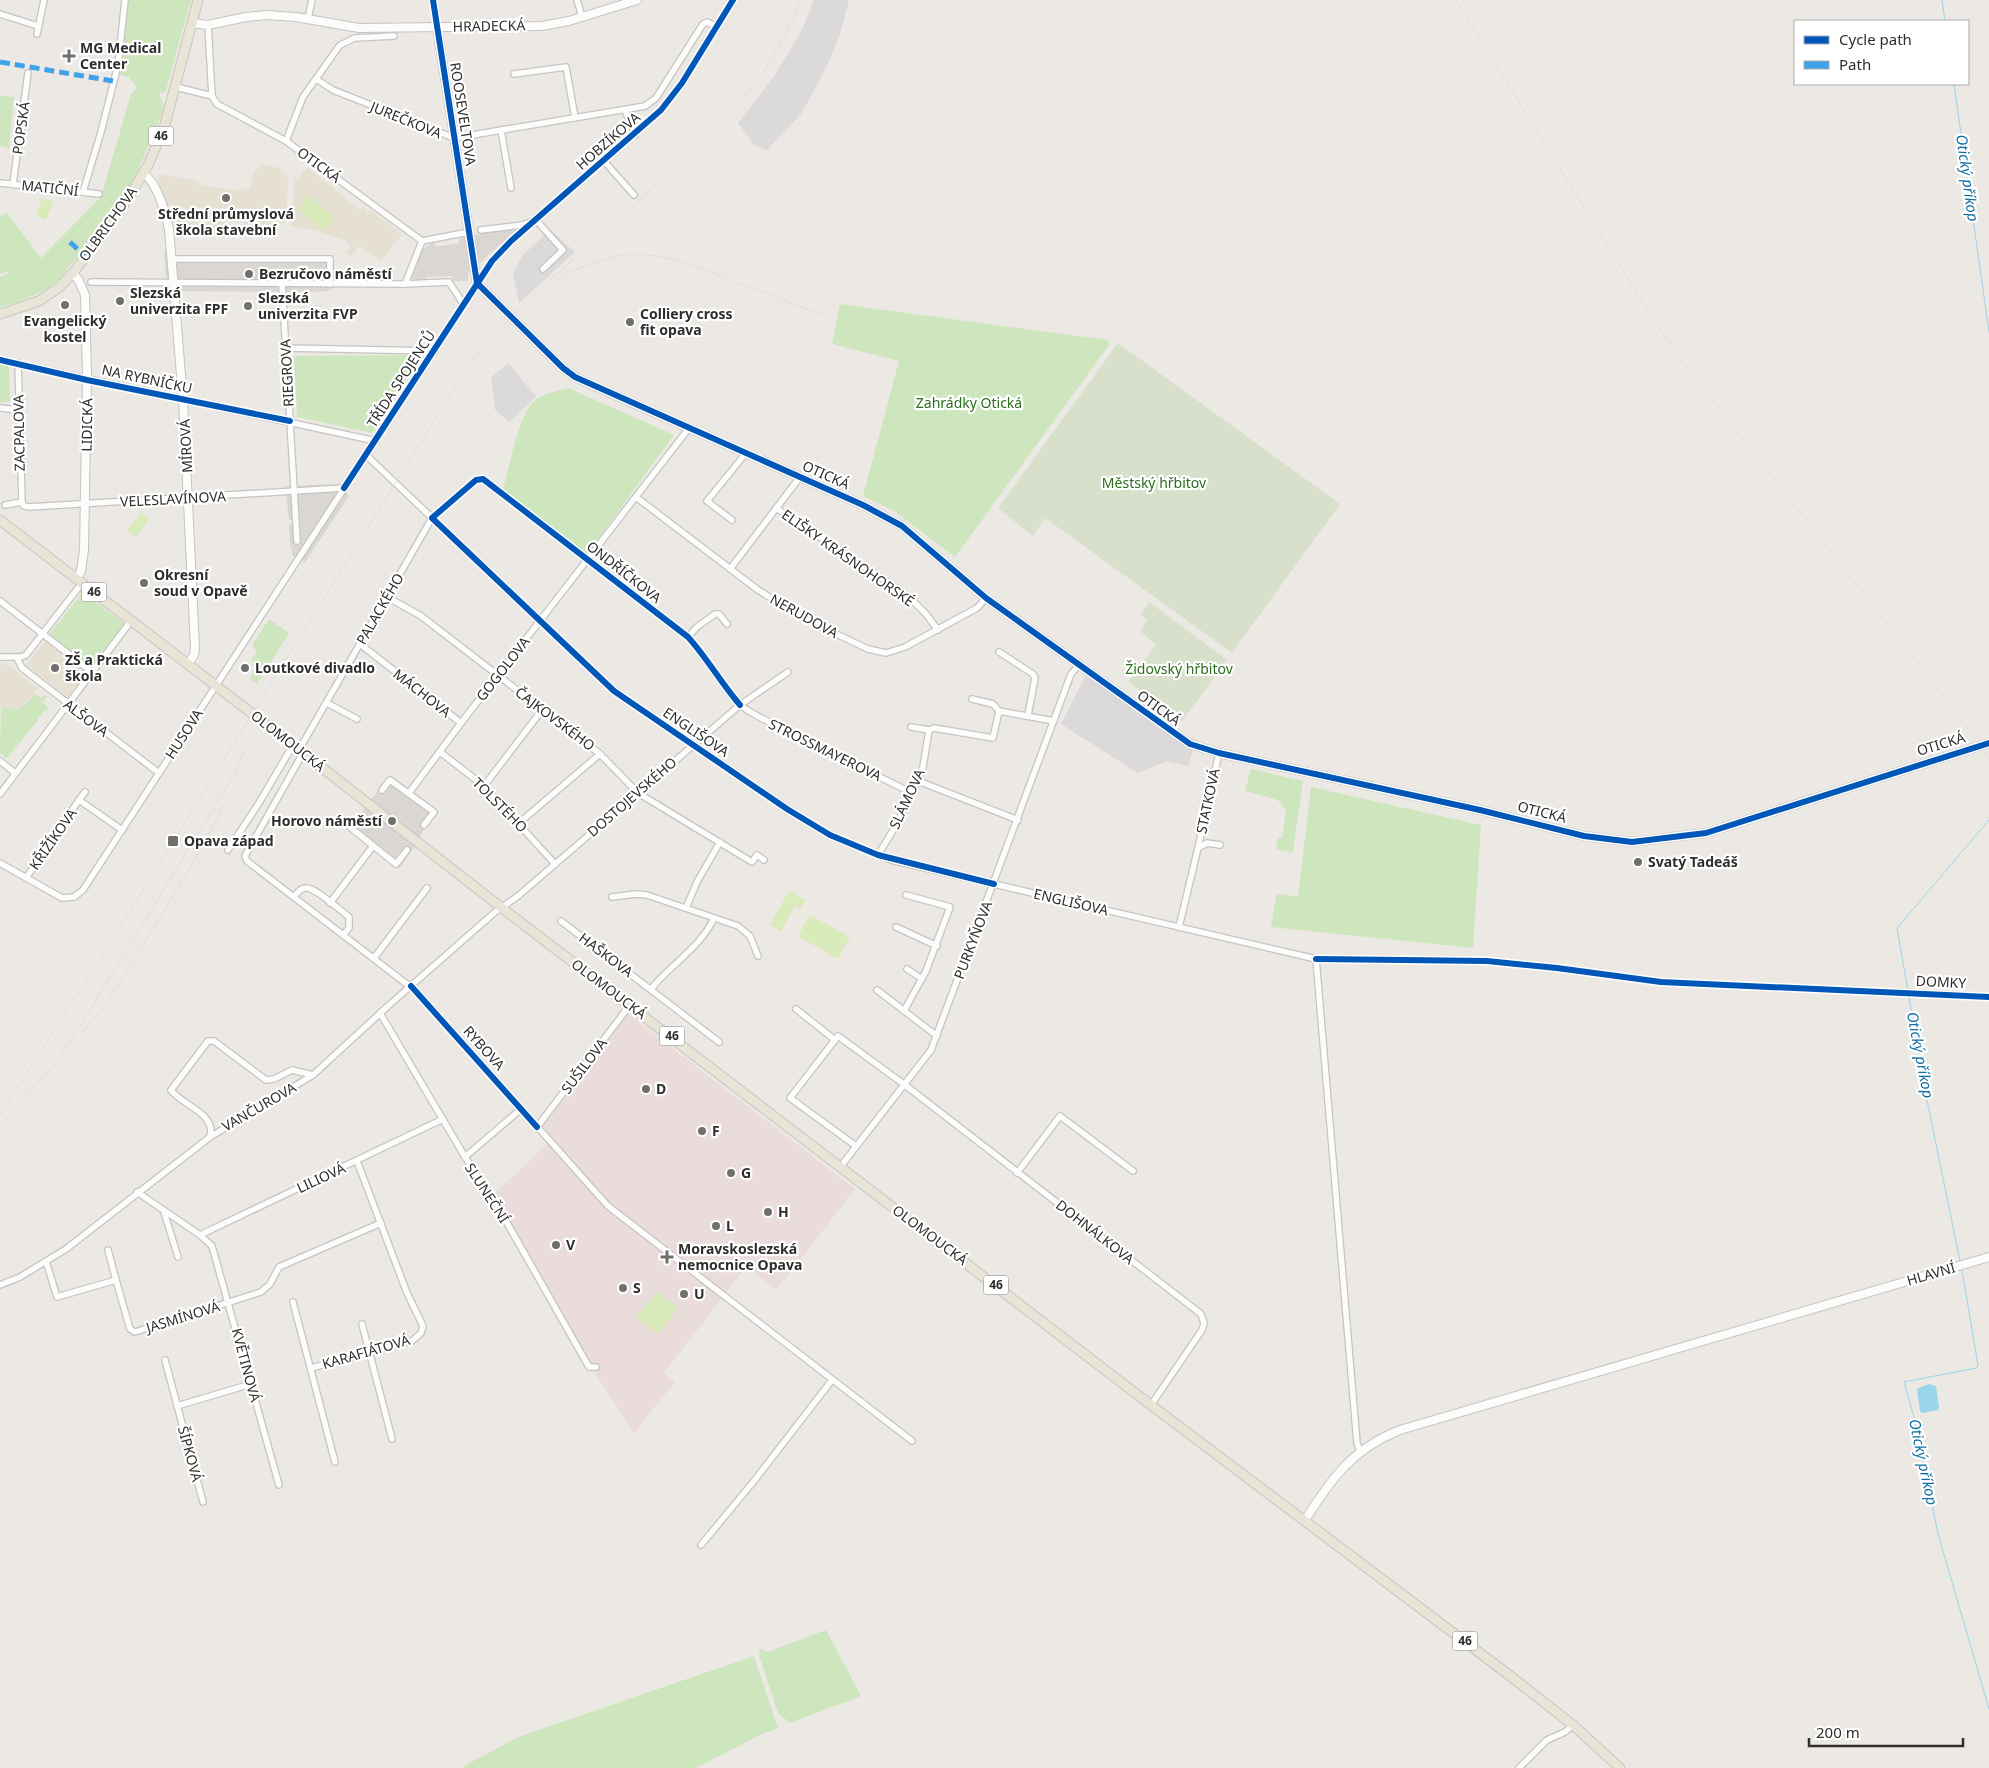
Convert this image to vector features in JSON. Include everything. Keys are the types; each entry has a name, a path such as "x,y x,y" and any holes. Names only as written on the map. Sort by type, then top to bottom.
{"main road":[{"name":"OLBRICHOVA","path":"0,314 46,298 58,288 73,273 115,218 144,174 160,138 175,91 198,0"},
{"name":"OLOMOUCKÁ","path":"0,520 502,908 1151,1405 1305,1520"},
{"name":"46","path":"1305,1520 1573,1725 1620,1768"}],"street":[{"path":"37,34 44,0"},
{"path":"83,192 101,132 113,81 121,42 125,0"},
{"path":"308,19 312,0"},
{"name":"ROOSEVELTOVA","path":"433,0 469,232"},
{"path":"577,0 582,17"},
{"name":"HRADECKÁ","path":"192,23 208,25 256,15 288,16 359,28 542,26 582,17 637,0"},
{"name":"HOBZÍKOVA","path":"477,283 500,251 656,115 682,83 733,0"},
{"path":"0,14 38,26"},
{"path":"656,115 648,105 656,98 702,25 707,22 716,27"},
{"path":"175,91 212,96 208,25"},
{"path":"286,141 302,97 344,42 361,38 394,36"},
{"path":"514,74 566,66 575,118"},
{"name":"POPSKÁ","path":"12,184 28,73"},
{"name":"JUREČKOVA","path":"316,79 333,90 454,138 648,105"},
{"name":"OTICKÁ","path":"212,96 218,104 286,141 422,241"},
{"path":"625,110 635,135"},
{"path":"500,130 511,188"},
{"path":"604,161 634,195"},
{"name":"MÍROVÁ","path":"144,174 151,180 167,219 171,258 183,399 195,648 194,655 188,664"},
{"name":"MATIČNÍ","path":"0,183 99,194"},
{"path":"536,220 563,250 544,269"},
{"name":"HOBZÍKOVA","path":"481,230 522,225 536,220"},
{"path":"405,284 422,241 469,232 477,283"},
{"path":"171,258 330,259 330,284"},
{"name":"LIDICKÁ","path":"73,273 80,282 85,295 88,380 84,550 80,581"},
{"path":"91,282 405,284 449,282 464,306"},
{"name":"OTICKÁ","path":"477,283 517,324 575,377 863,505 895,522 986,598 1183,740 1200,748 1480,810 1584,836 1632,842 1706,833 1989,743"},
{"name":"TŘÍDA SPOJENCŮ","path":"298,559 435,351 477,283"},
{"name":"RIEGROVA","path":"282,284 297,541"},
{"path":"286,348 435,351"},
{"name":"NA RYBNÍČKU","path":"0,360 376,441"},
{"name":"ZACPALOVA","path":"18,363 22,502"},
{"path":"0,408 18,410"},
{"name":"GOGOLOVA","path":"409,793 689,428"},
{"path":"732,520 707,501 746,453"},
{"name":"ENGLIŠOVA","path":"366,456 614,691 812,825 842,841 878,855 994,884 1316,959 1357,1443 1360,1451"},
{"path":"730,569 800,477"},
{"name":"ONDŘÍČKOVA","path":"476,480 483,479 688,638 702,652 740,705"},
{"name":"PALACKÉHO","path":"299,750 432,518 476,480"},
{"name":"VELESLAVÍNOVA","path":"5,505 22,502 24,506 29,507 344,488"},
{"name":"NERUDOVA","path":"636,497 758,590 810,622 868,649 886,653 905,647 977,608 986,598"},
{"name":"ELIŠKY KRÁSNOHORSKÉ","path":"776,508 900,591 926,614 938,630"},
{"name":"HUSOVA","path":"26,878 62,898 74,897 84,890 298,559"},
{"path":"0,657 17,658 26,655 80,581"},
{"name":"ČAJKOVSKÉHO","path":"387,597 421,616 600,754 638,793 752,862 756,855 764,860"},
{"path":"0,601 92,672"},
{"path":"688,638 697,627 715,614 719,614 727,624"},
{"path":"0,794 132,621"},
{"name":"MÁCHOVA","path":"360,644 461,723"},
{"path":"1000,652 1033,674 1035,678 1028,715"},
{"name":"ALŠOVA","path":"17,658 22,668 159,773"},
{"name":"PURKYŇOVA","path":"841,1166 931,1050 1071,674 1079,665"},
{"name":"DOSTOJEVSKÉHO","path":"502,908 740,705 788,672"},
{"path":"972,699 993,704 999,711 1054,721"},
{"path":"327,703 357,719"},
{"name":"STROSSMAYEROVA","path":"740,705 761,718 912,793"},
{"path":"484,786 542,710"},
{"path":"911,727 929,730 934,728 993,738 999,711"},
{"name":"SLÁMOVA","path":"878,855 895,827 918,781 923,767 929,730"},
{"path":"228,850 299,750"},
{"name":"RYBOVA","path":"299,750 245,856 247,861 411,986 608,1206 912,1441"},
{"name":"TOLSTÉHO","path":"440,752 484,786 555,864"},
{"name":"STATKOVÁ","path":"1198,848 1219,753"},
{"path":"519,823 600,754"},
{"path":"0,760 15,773"},
{"path":"382,790 390,780 434,812 424,824"},
{"path":"918,781 1018,820"},
{"name":"KŘIŽÍKOVA","path":"26,878 85,792"},
{"name":"KŘIŽÍKOVA","path":"79,800 122,830"},
{"path":"350,828 396,864 407,850"},
{"path":"686,908 697,882 720,842"},
{"path":"1179,927 1198,848 1208,843 1220,844"},
{"path":"330,902 373,846"},
{"path":"0,863 26,878"},
{"path":"294,897 300,889 307,888 312,889 330,902 349,917 349,928 343,935"},
{"path":"374,958 427,888"},
{"path":"612,897 636,894 646,895 738,926 746,932 758,956"},
{"path":"904,1011 922,979 937,946 950,907 906,895"},
{"name":"VANČUROVA","path":"0,1285 20,1278 66,1249 210,1136 313,1075 380,1013 502,908"},
{"path":"651,988 682,959 710,926 714,918"},
{"name":"HAŠKOVA","path":"561,921 651,988 719,1042"},
{"path":"896,927 937,946"},
{"path":"908,969 922,979"},
{"path":"877,990 937,1036"},
{"name":"DOMKY","path":"1893,992 1989,997"},
{"name":"SUŠILOVA","path":"537,1127 630,1005"},
{"path":"796,1009 835,1040"},
{"name":"SLUNEČNÍ","path":"380,1013 465,1158 498,1207 589,1367 596,1367"},
{"path":"856,1146 790,1098 838,1036 905,1085"},
{"path":"210,1136 210,1127 206,1118 171,1090 208,1041 214,1041 266,1080 274,1079 292,1070 313,1075"},
{"name":"DOHNÁLKOVA","path":"905,1085 1198,1311 1203,1317 1202,1330 1151,1405"},
{"path":"465,1158 521,1109"},
{"path":"1017,1173 1060,1116 1133,1171"},
{"name":"LILIOVÁ","path":"200,1235 443,1119"},
{"name":"KARAFIÁTOVÁ","path":"311,1368 412,1340 418,1337 423,1326 407,1294 357,1161"},
{"path":"137,1192 200,1235"},
{"path":"164,1212 178,1258"},
{"path":"229,1303 261,1292 270,1284 279,1268 381,1223"},
{"name":"KVĚTINOVÁ","path":"200,1235 212,1246 278,1485"},
{"name":"JASMÍNOVÁ","path":"108,1250 130,1329 135,1332 229,1303"},
{"name":"HLAVNÍ","path":"1305,1520 1334,1476 1360,1451 1382,1437 1408,1426 1989,1257"},
{"path":"46,1261 56,1297 116,1280"},
{"path":"293,1302 335,1462"},
{"path":"362,1324 392,1439"},
{"name":"ŠÍPKOVÁ","path":"165,1360 203,1502"},
{"path":"701,1545 754,1481 832,1380"},
{"path":"177,1406 251,1384"},
{"path":"1519,1768 1546,1740 1565,1732 1573,1725"}],"shaded area":[{"path":"814,0 849,0 841,31 827,66 801,114 767,150 755,146 738,123 775,75 802,30"},
{"name":"Střední průmyslová škola stavební","path":"264,164 282,169 281,171 288,176 286,223 257,226 225,220 223,234 175,236 174,224 158,181 158,174 199,181 199,185 241,191 242,188 250,189 254,172"},
{"path":"307,167 360,210 363,207 368,212 370,210 402,234 381,261 359,246 352,256 346,253 351,245 344,240 314,230 291,226 294,177 298,179"},
{"path":"515,228 516,231 468,273 468,281 452,281 452,276 426,277 426,280 417,281 412,276 417,259 424,248 434,242 435,247 459,243 459,238"},
{"path":"550,230 575,252 519,303 513,274 522,256"},
{"name":"Bezručovo náměstí","path":"164,252 190,256 333,255 333,288 327,291 309,292 305,290 302,292 167,291"},
{"path":"509,363 536,397 509,422 495,410 491,377"},
{"path":"338,484 349,496 305,562 298,559 293,556 290,543 289,525 292,525 292,520 289,520 285,486"},
{"name":"ZŠ a Praktická škola","path":"45,641 86,673 68,697 26,665"},
{"path":"0,662 38,688 19,710 1,707 0,710"},
{"path":"1090,667 1174,730 1196,740 1188,766 1167,761 1138,773 1061,724"},
{"name":"Horovo náměstí","path":"390,775 438,811 425,827 399,869 348,830"},
{"name":"Moravskoslezská nemocnice Opava","path":"628,1014 855,1189 776,1289 746,1267 664,1373 675,1382 634,1433 595,1373 597,1369 595,1365 589,1363 582,1351 502,1209 495,1193 553,1138 543,1126"}],"green space":[{"path":"128,0 191,0 166,90 164,93 160,92 159,95 165,106 135,178 122,200 60,278 40,293 0,307 0,277 9,273 8,271 0,274 0,216 7,213 41,258 101,197 131,94 137,88 129,77 118,74"},
{"path":"0,96 14,97 9,148 0,146"},
{"path":"308,195 334,217 323,231 298,209"},
{"path":"42,198 53,202 46,220 36,216"},
{"name":"Zahrádky Otická","path":"840,304 1108,340 1109,345 955,557 893,510 863,496 899,361 832,344"},
{"name":"Městský hřbitov","path":"1118,343 1340,504 1232,653 1045,518 1033,536 998,508"},
{"path":"422,355 372,433 297,417 294,356"},
{"path":"0,364 8,366 9,369 10,402 0,402"},
{"path":"568,388 674,435 587,554 512,498 503,488 527,410 539,397"},
{"path":"141,512 149,519 136,537 127,530"},
{"path":"81,594 85,594 125,624 92,667 49,635"},
{"name":"Židovský hřbitov","path":"1149,602 1227,660 1182,721 1128,682 1156,645 1140,631 1147,620 1140,615"},
{"path":"269,619 289,633 257,684 249,678 257,667 253,665 254,662 251,660 257,651 252,645"},
{"path":"35,694 41,698 44,695 48,696 42,702 50,709 43,711 43,714 37,718 38,720 7,758 0,753 1,707 19,710"},
{"path":"1251,769 1303,781 1293,851 1291,852 1276,849 1278,838 1282,838 1286,811 1278,800 1245,791"},
{"path":"1311,787 1481,825 1473,948 1271,927 1276,896 1279,894 1298,897"},
{"path":"789,891 805,900 800,909 795,906 781,931 770,925"},
{"path":"810,915 850,937 838,959 798,936"},
{"path":"657,1292 678,1308 658,1334 636,1317"},
{"path":"826,1630 861,1696 790,1723 778,1713 759,1655 760,1648 767,1652"},
{"path":"754,1656 778,1728 762,1734 696,1768 465,1768 464,1766 518,1737"}],"water":[{"path":"1929,1384 1936,1386 1939,1407 1938,1410 1922,1413 1920,1411 1917,1390"}],"waterway":[{"name":"Otický příkop","path":"1942,0 1945,20"},
{"name":"Otický příkop","path":"1954,85 1989,332"},
{"name":"Otický příkop","path":"1908,991 1897,928 1989,820"},
{"name":"Otický příkop","path":"1909,997 1922,1076 1960,1261"},
{"name":"Otický příkop","path":"1962,1270 1978,1365 1976,1368 1904,1382 1914,1417 1938,1534 1989,1709"}],"railway":[{"path":"0,1114 99,961 468,366 492,337 536,293 719,126 739,104 773,57 788,30 801,0"},
{"path":"1456,0 1656,324 1678,356 1956,712 1989,759"},
{"path":"557,280 581,267 603,259 623,255 663,257 705,270 822,315"},
{"path":"231,781 245,751"},
{"path":"25,1097 53,1066 71,1041 234,775"},
{"path":"82,1033 110,998 126,973 188,872 223,806"},
{"path":"0,1126 30,1092"}],"marked path":[{"path":"0,62 113,81"},
{"path":"70,242 85,256"}],"cycle path":[{"path":"433,0 477,283 563,368 575,377 863,505 902,526 986,598 1190,744 1219,753 1480,810 1584,836 1632,842 1706,833 1989,743"},
{"path":"344,488 492,261 511,241 661,110 682,83 733,0"},
{"path":"0,360 87,380 290,421"},
{"path":"740,705 688,637 483,479 476,480 432,518 614,691 787,809 830,835 878,855 994,884"},
{"path":"1316,959 1487,961 1661,982 1989,997"},
{"path":"411,986 537,1127"}],"place":[{"name":"MG Medical Center","path":"69,56"},
{"name":"Střední průmyslová škola stavební","path":"226,198"},
{"name":"Bezručovo náměstí","path":"249,274"},
{"name":"Slezská univerzita FPF","path":"120,301"},
{"name":"Evangelický kostel","path":"65,305"},
{"name":"Slezská univerzita FVP","path":"248,306"},
{"name":"Colliery cross fit opava","path":"630,322"},
{"name":"Okresní soud v Opavě","path":"144,583"},
{"name":"ZŠ a Praktická škola","path":"55,668"},
{"name":"Loutkové divadlo","path":"245,668"},
{"name":"Horovo náměstí","path":"392,821"},
{"name":"Opava západ","path":"173,841"},
{"name":"Svatý Tadeáš","path":"1638,862"},
{"name":"D","path":"646,1089"},
{"name":"F","path":"702,1131"},
{"name":"G","path":"731,1173"},
{"name":"H","path":"768,1212"},
{"name":"L","path":"716,1226"},
{"name":"V","path":"556,1245"},
{"name":"Moravskoslezská nemocnice Opava","path":"667,1257"},
{"name":"S","path":"623,1288"},
{"name":"U","path":"684,1294"}]}
